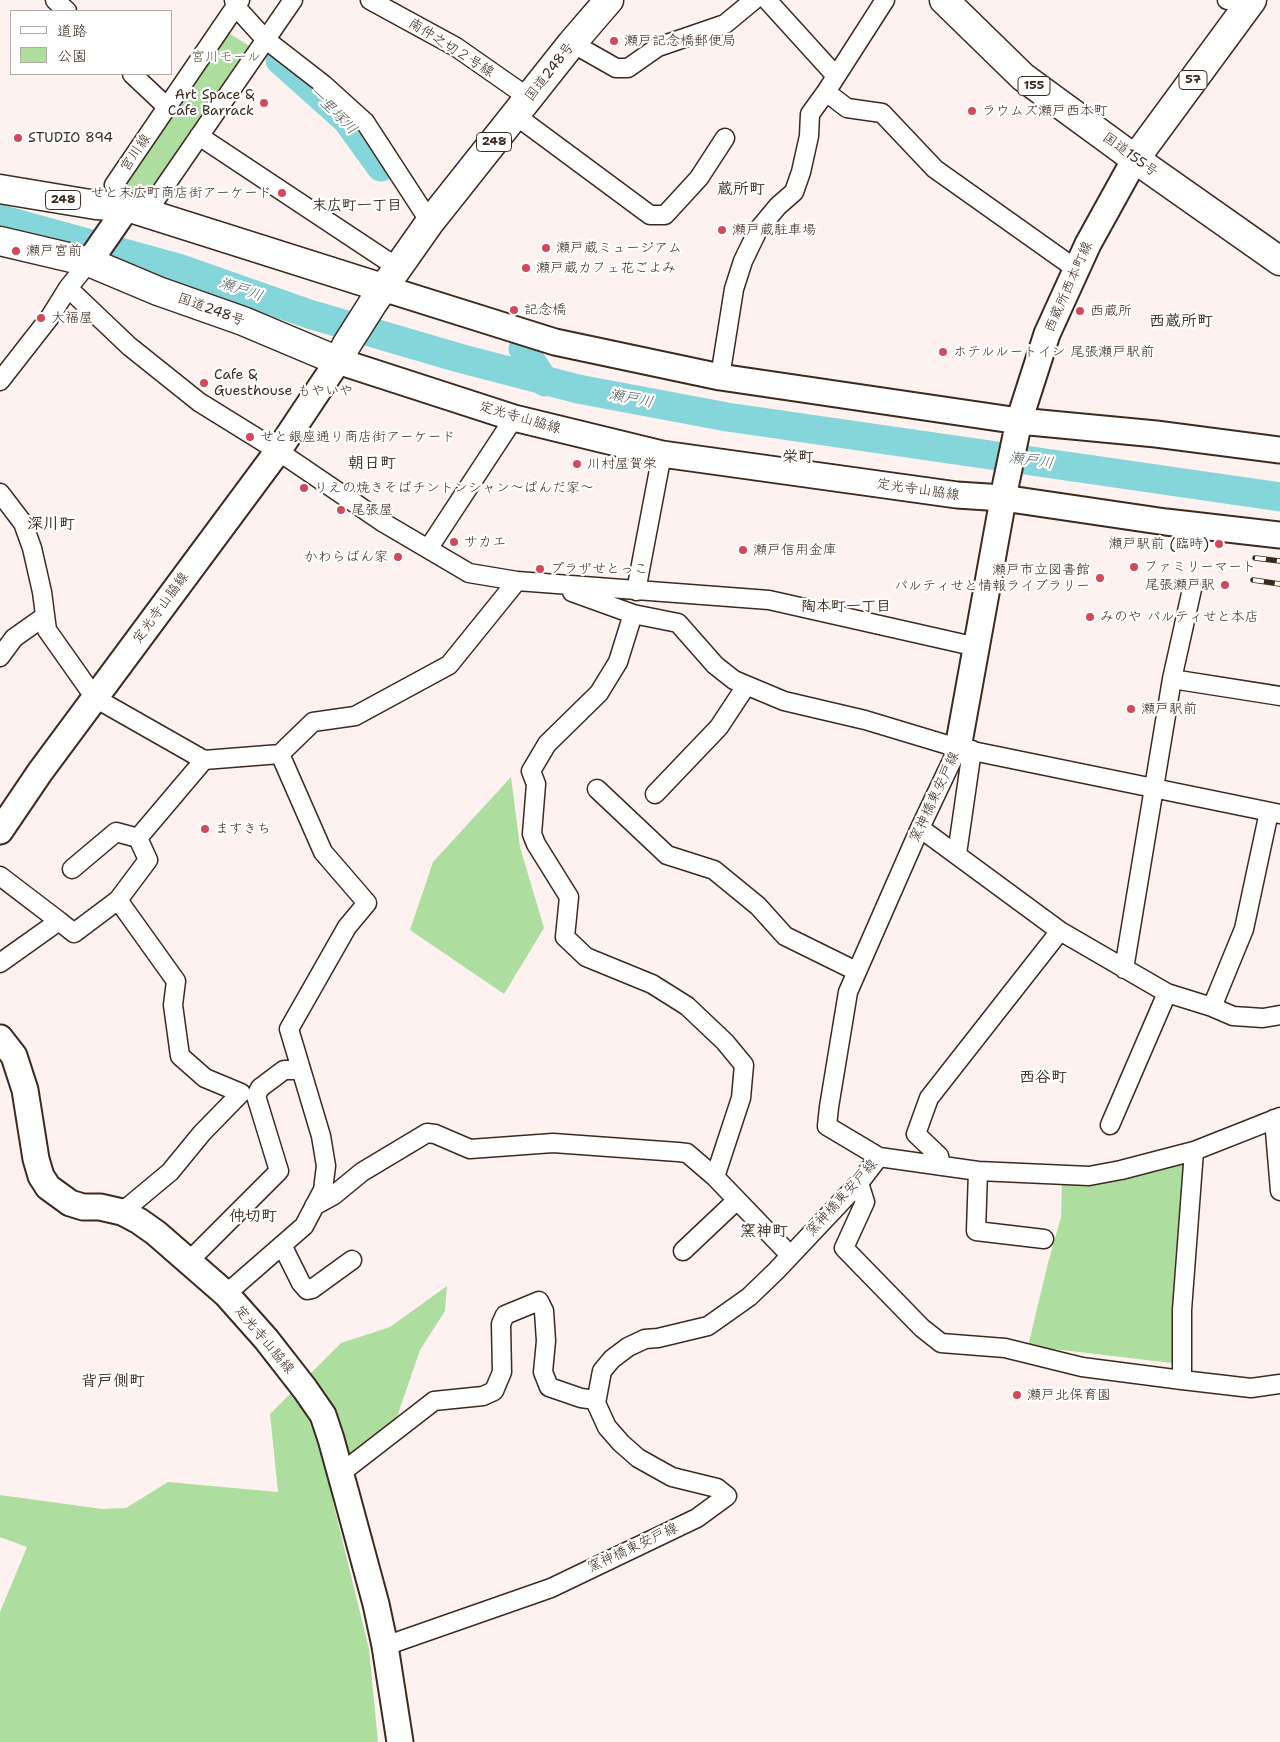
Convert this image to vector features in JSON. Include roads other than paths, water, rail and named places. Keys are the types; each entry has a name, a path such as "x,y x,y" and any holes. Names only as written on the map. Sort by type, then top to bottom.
{"main road":[{"name":"国道248号","path":"0,241 92,258 158,291 243,322 342,352 430,222 572,43 609,0"},
{"name":"57","path":"1135,159 1242,1"},
{"name":"国道155号","path":"957,4 1023,77 1280,261"},
{"name":"西蔵所西本町線","path":"1018,426 1048,334 1076,270 1088,244 1135,159"},
{"name":"248","path":"0,190 96,205 385,286"},
{"path":"92,258 123,212"},
{"path":"385,286 556,342 720,377 1018,426 1156,434 1280,450"},
{"name":"定光寺山脇線","path":"0,831 40,772 278,451 342,352 514,418 662,454 956,496 1005,491 1166,522 1280,535"},
{"name":"窯神橋東安戸線","path":"965,749 977,647 1018,426"},
{"name":"定光寺山脇線","path":"0,1038 14,1056 25,1090 36,1159 41,1176 48,1186 70,1203 122,1212 156,1233 226,1294 266,1338 323,1415 341,1473 376,1604 385,1646 400,1742"}],"street":[{"path":"56,0 66,10"},
{"path":"123,212 156,199 293,0"},
{"name":"南仲之切２号線","path":"370,0 456,48 522,107 650,215 665,215 699,178 724,138"},
{"path":"572,43 616,68 628,68 658,47 725,24 754,0"},
{"path":"767,0 836,76"},
{"path":"720,377 734,289 743,261 758,230 778,206 794,192 809,136 810,114 885,0"},
{"path":"237,2 266,39 323,84 364,122 430,222"},
{"name":"宮川線","path":"123,212 114,186 237,2"},
{"path":"133,75 167,107"},
{"path":"826,92 847,108 882,113 935,169 1076,270"},
{"path":"199,136 385,286"},
{"path":"0,381 50,317 68,288 92,258"},
{"path":"68,288 129,346 198,402 278,451 384,523 469,573 517,581 769,600 977,647"},
{"path":"428,549 514,418"},
{"path":"636,591 662,454"},
{"path":"0,493 23,523 32,548 40,583 47,630 95,698 204,760 280,754 313,722 355,716 449,665 517,581"},
{"path":"548,583 634,614 678,623 715,664 734,680 784,701 865,720 965,749 1274,814 1244,930 1212,1007"},
{"path":"1124,969 1172,679 1192,589"},
{"path":"634,614 618,662 599,693 547,744 531,771 536,784 532,834 536,844 569,897 565,937 586,957 652,984 687,1006 725,1042 744,1065 741,1098 715,1177"},
{"path":"0,656 14,638 46,616"},
{"path":"1172,679 1280,696"},
{"path":"655,794 719,727 746,686"},
{"path":"957,854 965,749"},
{"name":"窯神橋東安戸線","path":"385,1646 551,1588 697,1518 727,1496 717,1488 672,1477 638,1458 607,1427 596,1403 602,1371 620,1353 645,1339 658,1338 708,1326 749,1297 859,1183 879,1157 828,1126 829,1107 848,992 920,828 965,749"},
{"path":"226,1294 304,1226 323,1190 326,1166 321,1136 289,1029 347,927 366,903 323,852 280,754"},
{"path":"138,838 204,760"},
{"path":"597,789 667,855 714,870 758,906 786,936 856,971"},
{"path":"920,828 1060,931 1167,993 1234,1016 1263,1018 1280,1015"},
{"path":"72,869 116,832 138,838"},
{"path":"0,876 74,933 118,900 148,860 138,838"},
{"path":"118,900 176,981 174,1005 180,1056 205,1078 241,1092 202,1132 170,1172 122,1212"},
{"path":"0,963 59,921"},
{"path":"941,1166 939,1156 916,1134 929,1098 1060,931"},
{"path":"1110,1125 1167,993"},
{"path":"188,1262 279,1171 256,1096 260,1088 284,1070 301,1070"},
{"path":"879,1157 978,1171 1090,1176 1194,1151 1277,1118 1280,1191"},
{"path":"314,1206 334,1195 362,1172 427,1133 435,1134 470,1149 553,1143 687,1153 715,1177 790,1255"},
{"path":"1182,1380 1182,1310 1194,1151"},
{"path":"978,1171 976,1231 1044,1239"},
{"path":"859,1183 865,1202 844,1248 922,1328 941,1343 1005,1348 1082,1366 1182,1380 1251,1388 1280,1384"},
{"path":"683,1251 736,1200"},
{"path":"282,1244 301,1283 307,1290 312,1289 352,1260"},
{"path":"341,1473 434,1401 483,1396 494,1391 502,1372 501,1324 505,1315 539,1301 544,1311 546,1341 543,1372 549,1387 581,1398 596,1400"}],"waterway":[{"name":"一里塚川","path":"280,60 347,120 381,167"},
{"name":"瀬戸川","path":"0,219 178,268 309,314 459,358 578,389 727,417 1280,497"},
{"path":"523,349 545,382"}],"railway":[{"path":"1255,558 1280,561"},
{"path":"1253,580 1280,584"}],"place":[{"name":"瀬戸記念橋郵便局","path":"614,41"},
{"name":"Art Space & Cafe Barrack","path":"264,103"},
{"name":"ラウムズ瀬戸西本町","path":"972,111"},
{"name":"STUDIO 894","path":"18,138"},
{"name":"せと末広町商店街アーケード","path":"282,193"},
{"name":"瀬戸蔵駐車場","path":"722,230"},
{"name":"瀬戸蔵ミュージアム","path":"546,248"},
{"name":"瀬戸宮前","path":"16,251"},
{"name":"瀬戸蔵カフェ花ごよみ","path":"526,268"},
{"name":"記念橋","path":"514,310"},
{"name":"西蔵所","path":"1080,311"},
{"name":"大福屋","path":"41,318"},
{"name":"ホテルルートイン 尾張瀬戸駅前","path":"943,352"},
{"name":"Cafe & Guesthouse もやいや","path":"204,383"},
{"name":"せと銀座通り商店街アーケード","path":"250,437"},
{"name":"川村屋賀栄","path":"577,464"},
{"name":"りえの焼きそばチントンシャン～ぱんだ家～","path":"304,488"},
{"name":"尾張屋","path":"341,510"},
{"name":"サカエ","path":"454,542"},
{"name":"瀬戸駅前 (臨時)","path":"1219,544"},
{"name":"瀬戸信用金庫","path":"743,550"},
{"name":"かわらばん家","path":"398,557"},
{"name":"ファミリーマート","path":"1134,567"},
{"name":"プラザせとっこ","path":"540,569"},
{"name":"瀬戸市立図書館 パルティせと情報ライブラリー","path":"1100,578"},
{"name":"尾張瀬戸駅","path":"1225,585"},
{"name":"みのや パルティせと本店","path":"1090,617"},
{"name":"瀬戸駅前","path":"1131,709"},
{"name":"ますきち","path":"205,829"},
{"name":"瀬戸北保育園","path":"1017,1395"}],"district":[{"name":"蔵所町","path":"741,190"},
{"name":"末広町一丁目","path":"357,206"},
{"name":"西蔵所町","path":"1181,322"},
{"name":"栄町","path":"798,458"},
{"name":"朝日町","path":"372,464"},
{"name":"深川町","path":"51,525"},
{"name":"陶本町一丁目","path":"846,607"},
{"name":"西谷町","path":"1043,1078"},
{"name":"仲切町","path":"253,1217"},
{"name":"窯神町","path":"764,1232"},
{"name":"背戸側町","path":"113,1382"}],"park label":[{"name":"宮川モール","path":"226,57"}]}
